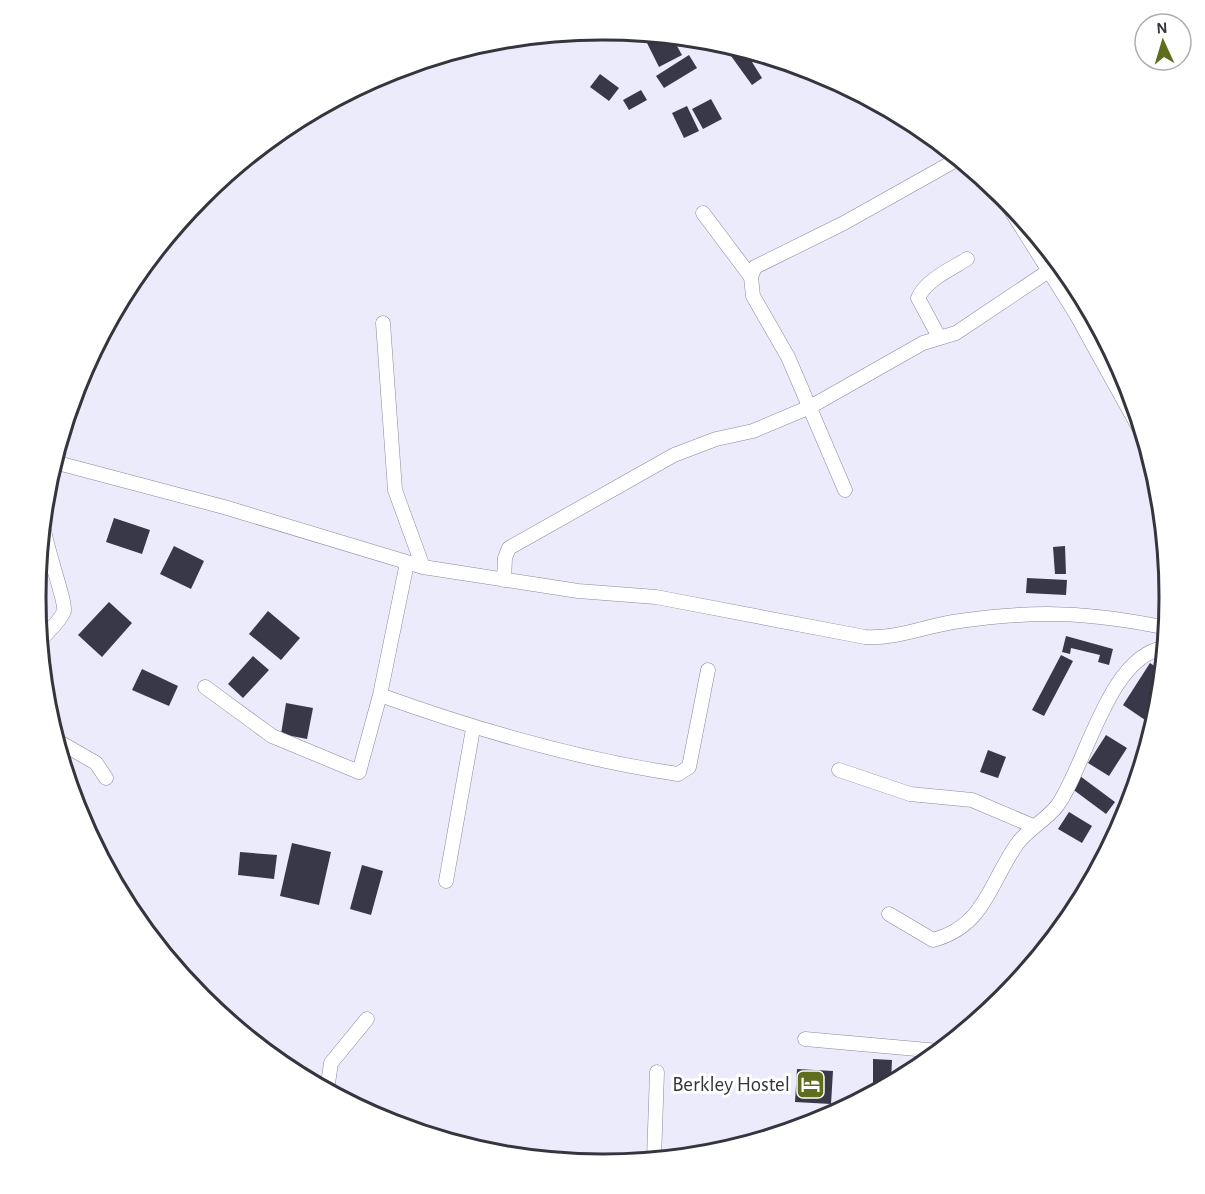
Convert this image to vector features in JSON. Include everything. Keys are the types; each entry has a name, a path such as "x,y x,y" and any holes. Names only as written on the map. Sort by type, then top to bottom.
{"street":[{"path":"845,490 788,357 753,296 751,277 755,267 844,224 951,163"},
{"path":"703,213 751,277"},
{"path":"939,337 918,298 935,279 967,259"},
{"path":"504,580 505,558 509,548 640,472 716,439 753,431 810,407 939,337 956,333 1051,269"},
{"path":"1066,290 1119,390"},
{"path":"383,323 395,490 423,567"},
{"path":"62,464 224,507 423,567 578,591 656,597 865,637 885,638 907,635 941,623 1041,612 1125,619 1158,626"},
{"path":"47,632 65,610 65,599 48,551"},
{"path":"205,687 272,736 359,772 380,695 407,563"},
{"path":"889,914 933,940 953,934 973,919 1018,843 1033,826 1056,807 1078,767 1100,711 1135,663 1156,649"},
{"path":"380,695 473,729 625,766 678,774 689,767 708,670"},
{"path":"446,881 473,729"},
{"path":"67,746 96,763 106,778"},
{"path":"839,770 910,794 972,800 1033,826"},
{"path":"328,1081 331,1063 367,1019"},
{"path":"806,1039 926,1050"},
{"path":"654,1151 657,1071"}],"building":[{"path":"647,43 677,45 682,55 659,67"},
{"path":"689,55 697,68 664,88 656,76"},
{"path":"731,56 753,61 762,78 752,85"},
{"path":"600,74 619,88 609,101 590,87"},
{"path":"641,90 647,100 629,110 623,100"},
{"path":"711,99 722,119 703,129 692,109"},
{"path":"687,106 699,131 684,138 672,113"},
{"path":"114,518 150,530 142,554 106,542"},
{"path":"174,546 204,561 191,589 160,574"},
{"path":"1065,546 1066,574 1055,574 1053,547"},
{"path":"1027,578 1067,580 1066,595 1026,593"},
{"path":"109,602 132,623 102,657 78,635"},
{"path":"268,611 300,638 281,660 249,634"},
{"path":"1066,636 1113,649 1109,665 1098,662 1100,655 1071,648 1070,654 1062,652"},
{"path":"1061,655 1073,661 1044,716 1032,710"},
{"path":"253,656 269,670 243,698 228,684"},
{"path":"1150,663 1154,666 1145,720 1123,705"},
{"path":"142,669 178,686 169,706 132,690"},
{"path":"286,703 313,708 307,739 281,734"},
{"path":"1106,735 1127,748 1109,776 1088,763"},
{"path":"988,750 1006,757 998,778 980,772"},
{"path":"1080,776 1115,802 1106,814 1071,788"},
{"path":"1069,812 1092,826 1082,843 1058,829"},
{"path":"292,843 331,852 319,905 280,896"},
{"path":"240,852 277,855 274,879 238,875"},
{"path":"362,865 383,871 371,915 350,909"},
{"path":"873,1059 892,1060 891,1073 873,1083"},
{"path":"797,1069 833,1071 831,1104 795,1102"}],"place":[{"name":"Berkley Hostel","path":"811,1084"}]}
